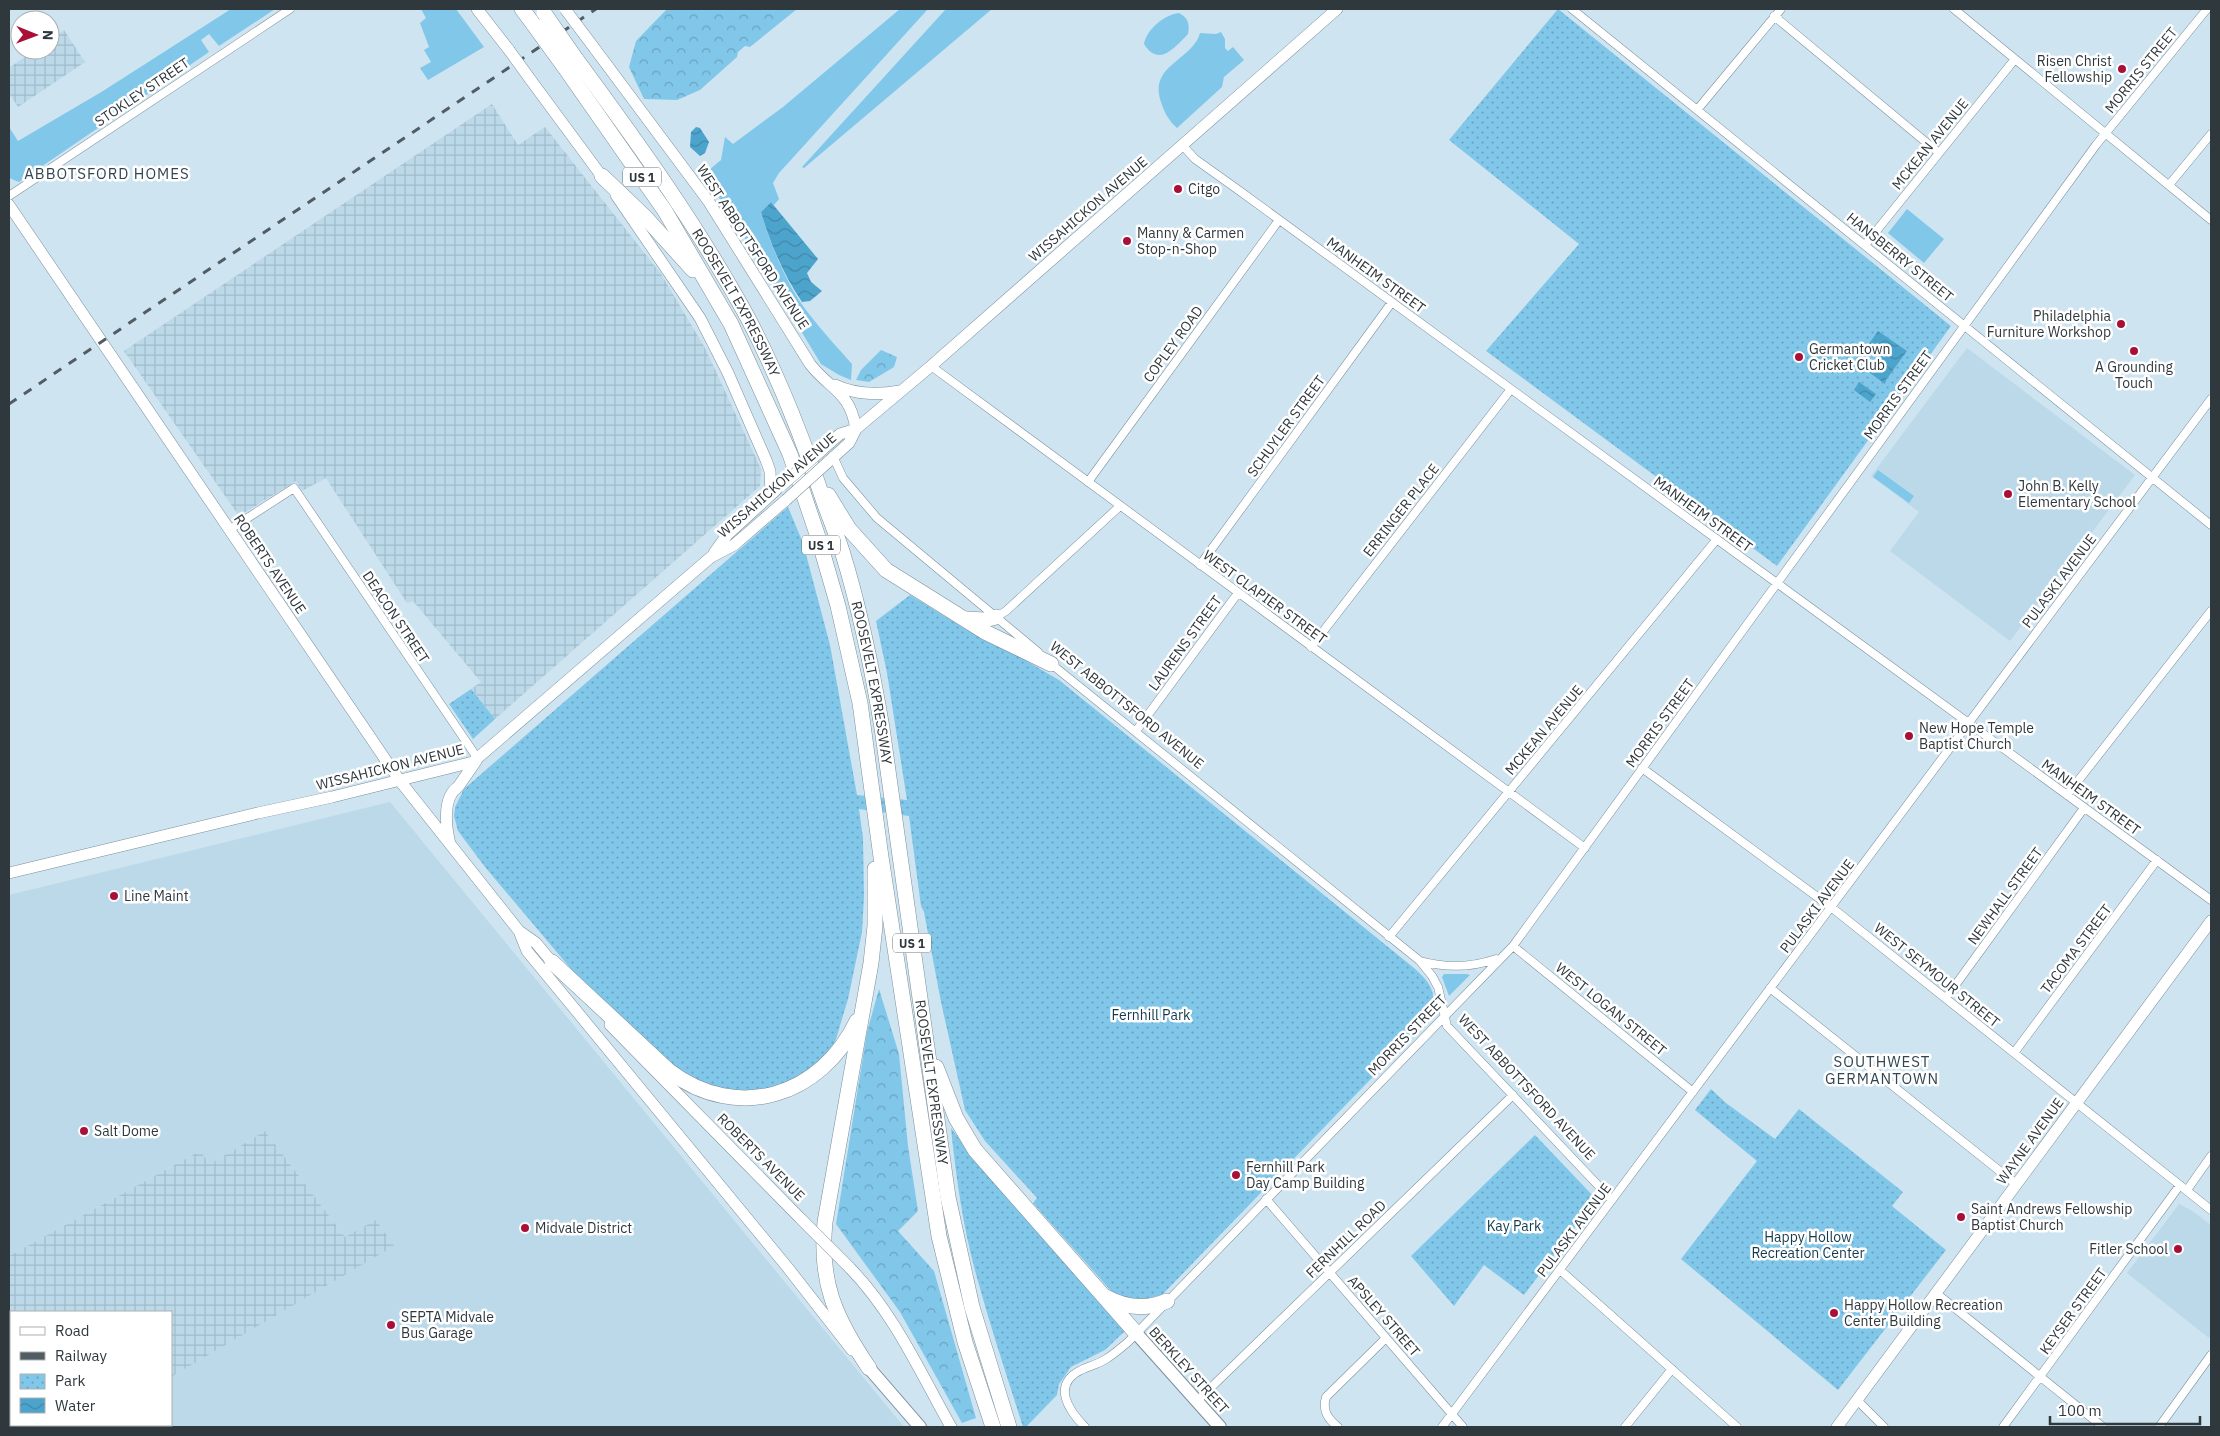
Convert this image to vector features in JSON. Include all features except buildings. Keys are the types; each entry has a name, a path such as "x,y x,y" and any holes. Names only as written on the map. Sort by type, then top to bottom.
{"highway":[{"name":"ROOSEVELT EXPRESSWAY","path":"522,9 539,16 570,62 665,211 731,324 790,454 818,536 838,606 854,674 934,1209 955,1307 993,1427"},
{"name":"ROOSEVELT EXPRESSWAY","path":"570,62 668,187 749,321 781,386 806,447 852,585 876,690 942,1161 955,1235 981,1339 1009,1427"},
{"path":"602,176 646,218 714,294"},
{"path":"818,482 849,529 886,570 1006,644 1051,664"},
{"path":"964,619 976,620 996,617"},
{"path":"869,1368 842,1327 830,1297 826,1281 823,1250 825,1222 865,1001 875,926 876,812"},
{"path":"552,962 680,1079 704,1091 729,1097 752,1098 780,1092 822,1070 846,1042 858,1020 865,1001"},
{"path":"923,1023 948,1103 964,1134 989,1166 1136,1333"},
{"path":"1105,1296 1115,1302 1137,1307 1151,1307 1167,1301"}],"main road":[{"name":"BERKLEY STREET","path":"1136,1333 1220,1427"},
{"name":"ROBERTS AVENUE","path":"869,1368 920,1427"}],"street":[{"name":"STOKLEY STREET","path":"9,196 290,9"},
{"path":"477,9 602,176 692,304 713,342 766,460 770,471 771,494"},
{"name":"WEST ABBOTTSFORD AVENUE","path":"565,9 701,191 810,364 847,402 852,412 856,429"},
{"name":"WISSAHICKON AVENUE","path":"9,873 463,766 478,759 711,557 727,535 771,494 840,434 856,429 931,366 1337,9"},
{"name":"HANSBERRY STREET","path":"1572,9 2211,525"},
{"path":"1697,110 1781,9"},
{"path":"1954,9 2211,220"},
{"name":"MORRIS STREET","path":"1085,1427 1069,1410 1066,1403 1068,1383 1076,1373 1112,1355 1136,1333 1443,1015 1513,946 2105,133 2207,9"},
{"path":"1582,16 1587,10"},
{"path":"1774,16 1939,153"},
{"name":"MCKEAN AVENUE","path":"1865,245 2015,59"},
{"path":"2168,185 2211,134"},
{"name":"MANHEIM STREET","path":"1183,146 1195,159 2211,900"},
{"name":"ROBERTS AVENUE","path":"9,205 400,781 519,931 536,943 585,1000 870,1290 888,1314 951,1427"},
{"name":"COPLEY ROAD","path":"1088,482 1279,220"},
{"name":"SCHUYLER STREET","path":"1200,565 1392,302"},
{"name":"WEST CLAPIER STREET","path":"931,366 1584,848"},
{"path":"829,382 860,393 886,394 902,390"},
{"name":"ERRINGER PLACE","path":"1311,647 1511,389"},
{"name":"PULASKI AVENUE","path":"1442,1427 2211,399"},
{"name":"WISSAHICKON AVENUE","path":"711,557 734,545 786,500 849,443 856,429"},
{"name":"WEST ABBOTTSFORD AVENUE","path":"831,459 843,478 877,518 1051,664 1420,961 1436,982 1447,1026 1612,1200"},
{"name":"DEACON STREET","path":"229,530 294,488 478,759"},
{"path":"996,617 1006,611 1120,506"},
{"name":"MCKEAN AVENUE","path":"1389,937 1717,539"},
{"name":"LAURENS STREET","path":"1136,732 1238,593"},
{"path":"2067,795 2211,612"},
{"path":"450,845 446,820 450,799 454,790 458,788 478,759"},
{"name":"WEST SEYMOUR STREET","path":"1642,768 1831,907 2211,1210"},
{"name":"NEWHALL STREET","path":"1946,998 2084,808"},
{"name":"TACOMA STREET","path":"2014,1053 2157,860"},
{"name":"WAYNE AVENUE","path":"1837,1427 2211,921"},
{"name":"ROBERTS AVENUE","path":"519,931 527,951 788,1268 844,1342 869,1368"},
{"name":"WEST LOGAN STREET","path":"1513,946 1693,1092"},
{"name":"WEST ABBOTTSFORD AVENUE","path":"1420,961 1459,967 1477,965 1500,958"},
{"path":"1770,988 2016,1184"},
{"name":"FERNHILL ROAD","path":"1198,1401 1513,1095"},
{"name":"KEYSER STREET","path":"2003,1427 2183,1187 2211,1156"},
{"name":"APSLEY STREET","path":"1266,1199 1463,1427"},
{"path":"1560,1270 1737,1427"},
{"path":"1936,1293 2103,1427"},
{"path":"1338,1427 1327,1416 1324,1406 1326,1397 1386,1338"},
{"path":"2159,1427 2211,1355"},
{"path":"1625,1427 1672,1369"},
{"path":"1857,1400 1884,1427"}],"shaded area":[{"path":"64,30 85,62 18,107 9,93 9,68 21,60 60,60 60,33"},
{"path":"492,104 518,145 545,127 661,274 705,348 761,469 760,486 495,719 471,689 481,682 413,601 407,603 326,478 302,491 296,481 239,516 124,351"},
{"name":"John B. Kelly Elementary School","path":"1967,348 2135,475 2010,641 1890,551 1919,512 1871,476"},
{"path":"390,802 904,1427 86,1427 172,1426 172,1376 393,1246 345,1237 265,1131 210,1164 200,1151 9,1256 9,895"},
{"path":"265,1131 345,1237 376,1220 394,1246 172,1376 172,1311 10,1311 10,1405 9,1256 200,1151 210,1164"},
{"name":"Fitler School","path":"2179,1204 2191,1210 2211,1225 2211,1336 2209,1338 2127,1273"},
{"path":"24,1426 88,1426 86,1427"}],"green space":[{"path":"231,9 275,9 219,46 209,34 201,40 209,52 19,182 9,178 9,127 18,141 103,91"},
{"path":"421,9 456,9 484,47 428,80 420,68 431,62 424,50 429,47 420,23 426,18"},
{"path":"667,9 797,9 750,47 745,46 738,52 737,57 700,90 677,100 644,99 629,67 636,41"},
{"path":"900,9 928,9 779,173 773,183 779,199 774,205 771,202 761,212 769,238 787,279 809,314 852,364 851,380 821,364 729,212 703,175 721,160 725,137 733,144 783,107"},
{"path":"946,9 992,9 804,168 802,167"},
{"name":"Germantown Cricket Club","path":"1558,9 1951,326 1777,566 1486,351 1579,244 1449,140"},
{"path":"1179,13 1188,21 1188,34 1167,53 1161,55 1150,51 1144,44 1152,28 1162,20"},
{"path":"1221,32 1225,39 1225,48 1228,51 1233,47 1244,60 1224,77 1222,87 1177,128 1169,119 1162,106 1159,90 1160,80 1166,71 1189,50 1200,33 1216,34"},
{"path":"1907,209 1944,239 1924,263 1888,233"},
{"path":"881,350 897,357 894,367 869,382 856,380 861,370"},
{"path":"1878,470 1914,496 1909,503 1873,477"},
{"name":"Fernhill Park","path":"788,507 803,543 830,645 857,795 907,800 887,673 876,621 910,595 967,630 1003,647 1059,680 1414,968 1426,980 1433,993 1432,1007 1425,1023 1162,1295 1138,1303 1112,1292 1033,1203 1037,1198 985,1141 965,1110 941,1002 924,912 921,906 909,816 859,809 863,838 864,896 862,932 848,999 836,1039 826,1060 778,1089 735,1094 680,1074 571,969 485,867 458,831 454,816 455,807 464,789"},
{"path":"471,689 495,719 473,739 449,704"},
{"path":"1444,974 1470,975 1449,996 1442,977"},
{"path":"879,989 899,1054 908,1146 918,1211 898,1231 934,1271 976,1418 962,1423 900,1312 836,1224 867,1032"},
{"name":"Happy Hollow Recreation Center","path":"1711,1089 1726,1103 1775,1139 1799,1109 1903,1192 1892,1206 1946,1250 1838,1390 1681,1259 1757,1161 1695,1110"},
{"path":"951,1128 982,1169 1125,1331 1105,1350 1071,1367 1059,1384 1057,1395 1026,1427 1023,1427 971,1256 960,1202"},
{"name":"Kay Park","path":"1535,1135 1596,1199 1524,1295 1484,1265 1454,1306 1411,1256"}],"water":[{"path":"696,127 700,128 709,142 705,153 700,156 690,147 691,132"},
{"path":"771,202 818,259 807,273 811,282 822,291 810,301 802,302 783,270 773,247 761,212"},
{"path":"1878,331 1907,351 1885,384 1866,370 1879,355 1868,345"},
{"path":"1859,382 1876,394 1870,402 1854,390"}],"railway":[{"path":"9,404 596,9"}],"place":[{"name":"Risen Christ Fellowship","path":"2122,69"},
{"name":"Citgo","path":"1178,189"},
{"name":"Manny & Carmen Stop-n-Shop","path":"1127,241"},
{"name":"Philadelphia Furniture Workshop","path":"2121,324"},
{"name":"A Grounding Touch","path":"2134,351"},
{"name":"Germantown Cricket Club","path":"1799,357"},
{"name":"John B. Kelly Elementary School","path":"2008,494"},
{"name":"New Hope Temple Baptist Church","path":"1909,736"},
{"name":"Line Maint","path":"114,896"},
{"name":"Salt Dome","path":"84,1131"},
{"name":"Fernhill Park Day Camp Building","path":"1236,1175"},
{"name":"Saint Andrews Fellowship Baptist Church","path":"1961,1217"},
{"name":"Midvale District","path":"525,1228"},
{"name":"Fitler School","path":"2178,1249"},
{"name":"Happy Hollow Recreation Center Building","path":"1834,1313"},
{"name":"SEPTA Midvale Bus Garage","path":"391,1325"}],"district":[{"name":"ABBOTSFORD HOMES","path":"107,173"},
{"name":"SOUTHWEST GERMANTOWN","path":"1882,1070"}]}
